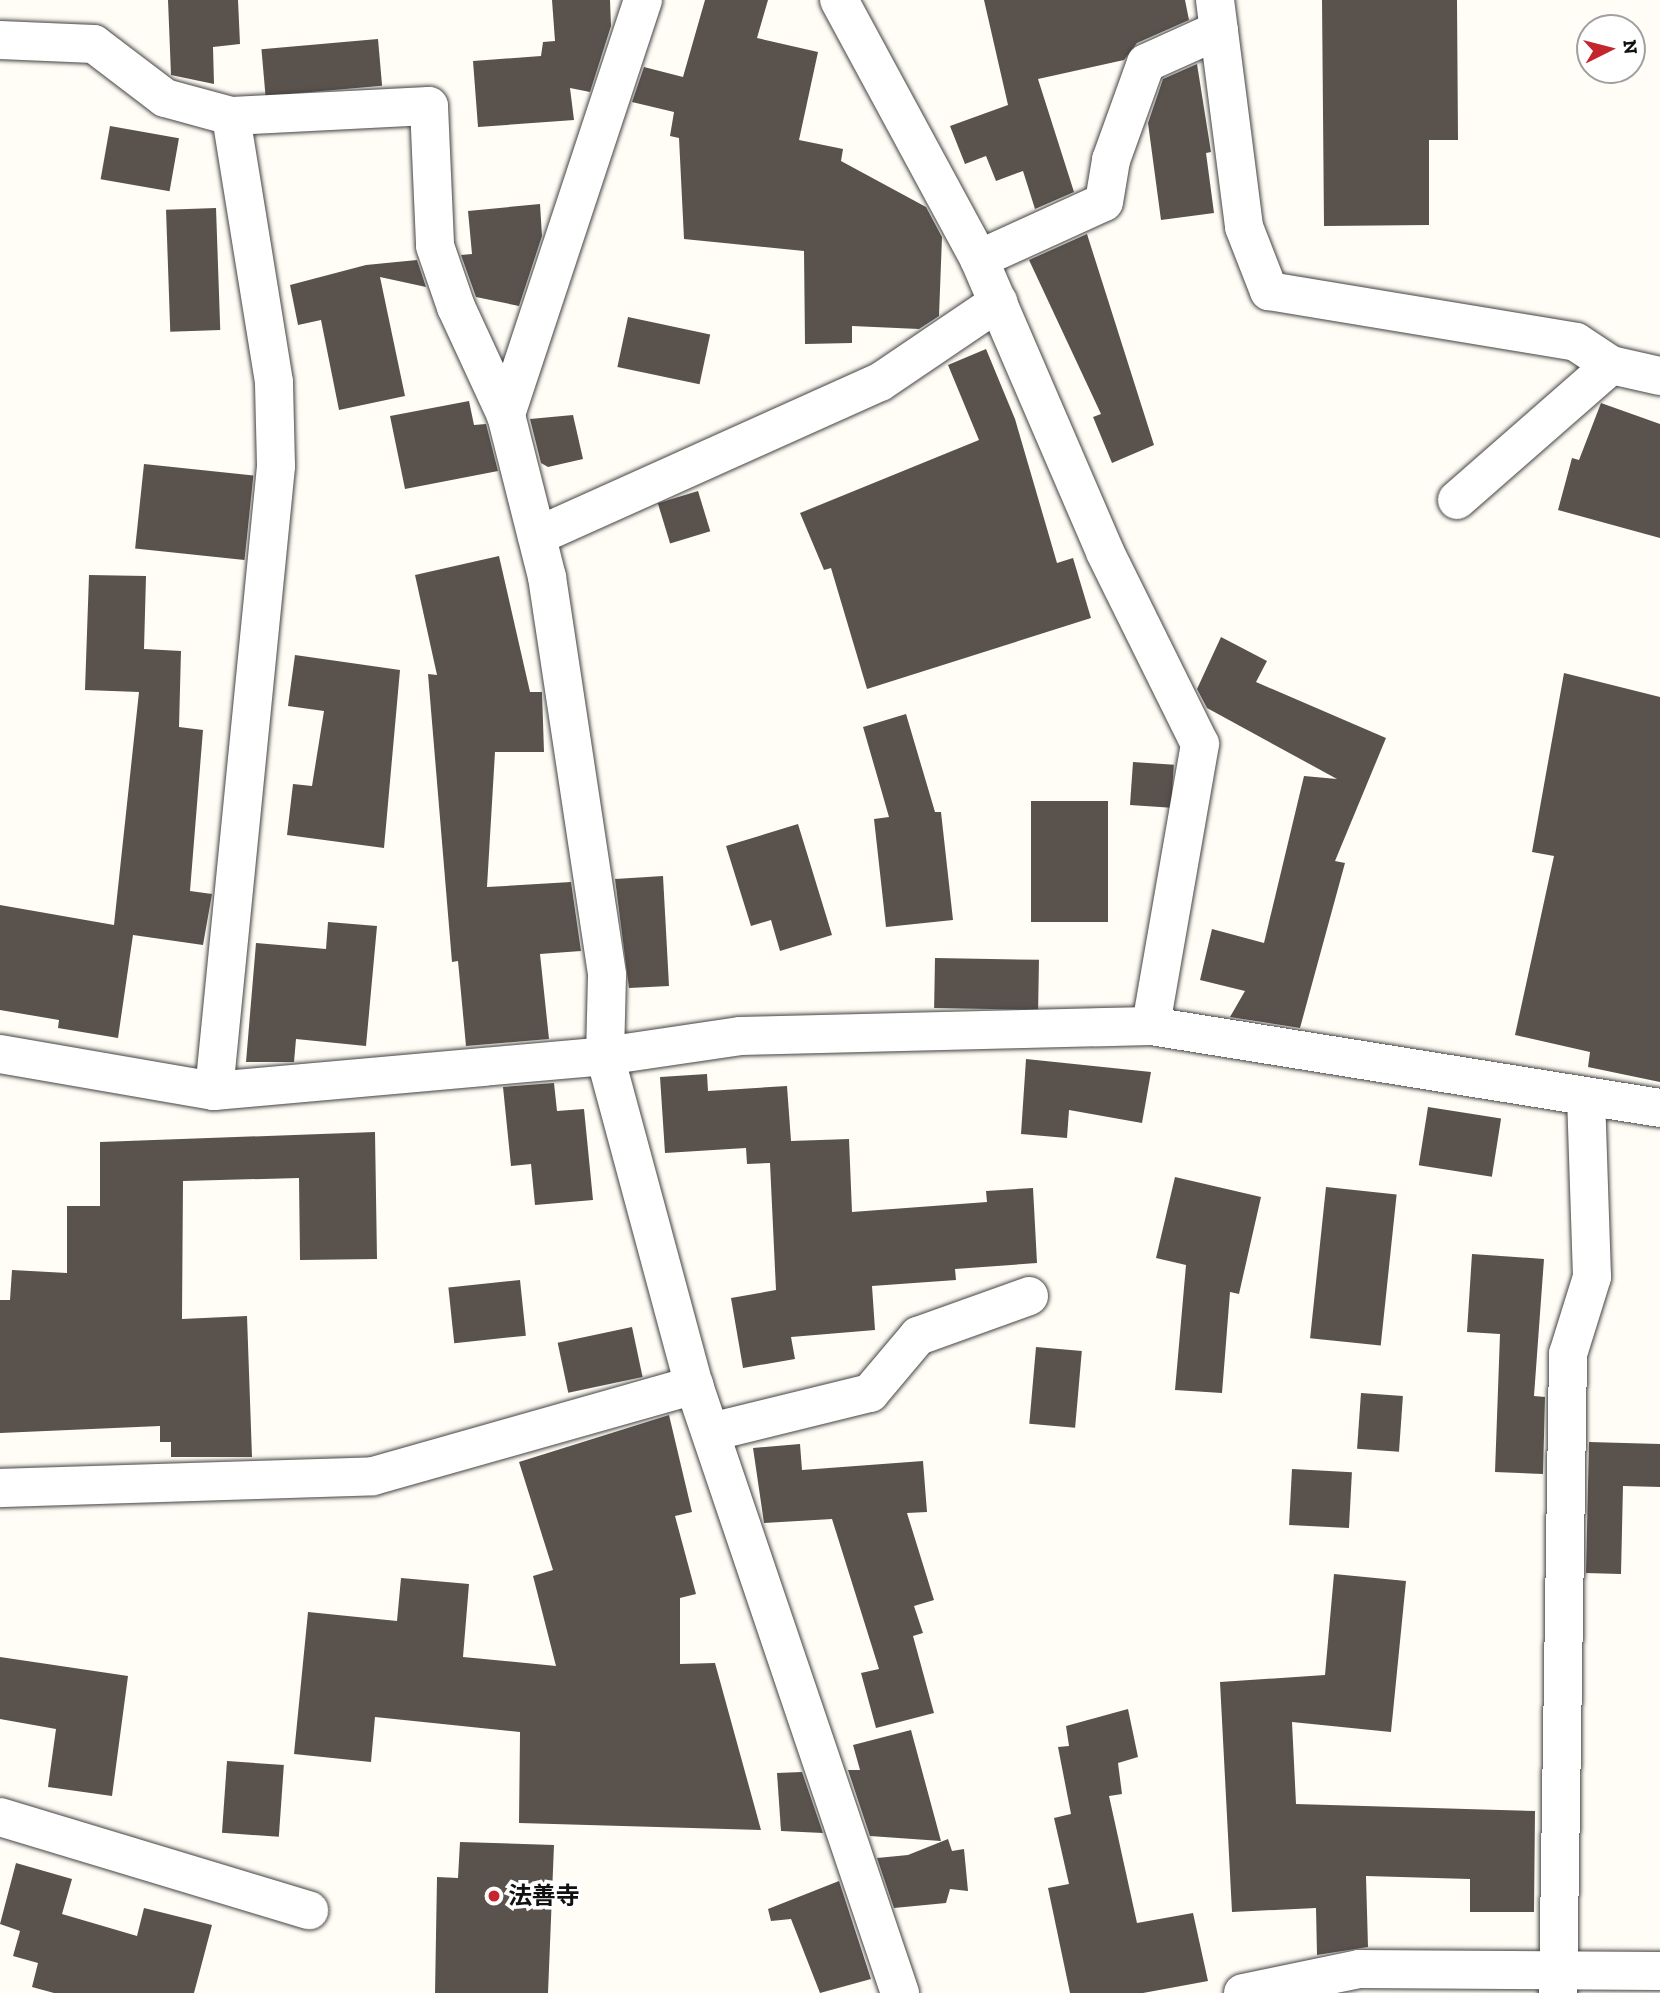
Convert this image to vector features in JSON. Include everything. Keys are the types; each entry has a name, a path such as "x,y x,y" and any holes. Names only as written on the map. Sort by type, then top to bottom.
{"street":[{"path":"506,415 643,0"},
{"path":"839,0 979,259 1105,552 1200,744 1151,1026"},
{"path":"979,259 1104,202 1111,160 1146,63 1217,15 1244,227 1269,291 1576,342 1611,365 1660,376"},
{"path":"0,40 94,44 165,98 231,116 429,106 435,246 456,307 506,415 537,536 607,975 606,1056 694,1385 900,1993"},
{"path":"214,1091 276,466 274,382 231,116"},
{"path":"537,536 880,382 998,302"},
{"path":"1457,500 1611,365"},
{"path":"0,1054 214,1091 606,1056 740,1036 1151,1026 1660,1108"},
{"path":"1557,1980 1568,1354 1592,1277 1586,1097"},
{"path":"711,1432 870,1393 918,1336 1029,1296"},
{"path":"0,1488 373,1476 694,1385"},
{"path":"0,1817 309,1910"},
{"path":"1243,1993 1359,1969 1557,1980 1660,1970"}],"building":[{"path":"168,0 238,0 240,44 213,47 214,84 171,75"},
{"path":"552,0 610,0 611,26 590,92 570,88 574,120 478,127 473,61 541,56 543,42 555,41"},
{"path":"705,0 768,0 757,38 818,52 799,140 843,149 841,161 926,207 942,237 939,316 919,329 852,326 852,343 805,344 804,251 684,239 679,138 670,136 674,112 632,102 644,67 683,77"},
{"path":"984,0 1185,0 1189,20 1137,43 1124,60 1038,79 1074,192 1035,209 1023,171 996,181 986,156 965,164 950,126 1008,105"},
{"path":"1322,0 1457,0 1458,140 1429,140 1429,225 1324,226"},
{"path":"378,39 382,86 266,96 261,49"},
{"path":"1197,64 1211,152 1206,153 1214,213 1161,220 1148,123 1163,79"},
{"path":"110,126 179,138 170,191 101,179"},
{"path":"540,204 542,236 519,306 476,297 461,255 472,254 468,211"},
{"path":"216,208 220,330 170,332 166,210"},
{"path":"1087,234 1154,445 1112,463 1093,417 1101,414 1029,260"},
{"path":"417,260 426,287 380,277 405,396 339,410 321,320 298,325 290,285 366,265"},
{"path":"628,317 710,334 700,384 617,367"},
{"path":"986,349 1015,419 1057,563 1073,558 1091,618 867,689 831,568 824,570 800,513 979,440 948,365"},
{"path":"469,401 474,425 486,424 498,471 405,489 390,416"},
{"path":"1601,403 1660,424 1660,538 1558,510 1572,458 1579,460"},
{"path":"573,415 583,459 548,467 541,463 530,419"},
{"path":"144,464 253,475 245,560 135,549"},
{"path":"698,491 710,531 670,543 658,503"},
{"path":"499,556 530,692 542,692 544,752 495,752 487,887 571,882 581,951 540,954 549,1039 466,1046 458,961 452,962 428,674 437,675 415,575"},
{"path":"89,575 146,576 144,649 181,651 179,727 203,730 190,891 212,894 203,945 133,935 118,1038 58,1028 59,1020 0,1010 0,905 114,925 139,692 85,690"},
{"path":"1221,637 1267,661 1256,682 1386,738 1335,861 1345,863 1300,1028 1230,1017 1245,991 1200,980 1212,929 1264,943 1304,776 1337,779 1207,708 1197,689"},
{"path":"295,655 400,670 384,848 287,835 293,784 312,786 324,711 288,706"},
{"path":"1564,673 1660,697 1660,1082 1588,1067 1590,1052 1515,1035 1554,856 1532,852"},
{"path":"906,714 935,812 941,812 953,920 886,927 874,819 889,817 863,727"},
{"path":"1133,762 1174,765 1171,808 1130,805"},
{"path":"1031,801 1108,801 1108,922 1031,922"},
{"path":"798,824 832,935 780,951 771,920 751,926 726,846"},
{"path":"663,876 669,986 629,988 615,879"},
{"path":"328,922 377,926 366,1046 296,1039 294,1062 246,1062 256,943 326,949"},
{"path":"935,958 1039,960 1038,1010 934,1008"},
{"path":"1026,1059 1151,1072 1142,1123 1069,1110 1067,1138 1021,1134"},
{"path":"707,1074 708,1091 787,1086 791,1141 849,1139 852,1212 987,1202 986,1191 1033,1188 1037,1263 955,1269 956,1280 872,1286 875,1330 791,1337 795,1359 743,1368 731,1298 776,1290 770,1163 747,1164 746,1148 665,1153 660,1077"},
{"path":"554,1083 557,1111 584,1109 593,1200 535,1205 531,1164 511,1166 503,1087"},
{"path":"1428,1107 1501,1119 1492,1177 1419,1165"},
{"path":"375,1132 377,1259 300,1260 299,1178 183,1181 182,1319 247,1316 252,1457 171,1457 171,1442 160,1442 160,1426 0,1433 0,1300 10,1300 12,1270 67,1273 67,1206 100,1206 100,1142"},
{"path":"1175,1177 1261,1197 1239,1294 1230,1292 1222,1393 1175,1390 1186,1265 1156,1258"},
{"path":"1326,1187 1397,1194 1381,1346 1310,1338"},
{"path":"1472,1254 1544,1259 1534,1396 1545,1397 1543,1474 1495,1472 1500,1334 1467,1332"},
{"path":"520,1280 526,1336 454,1343 448,1288"},
{"path":"632,1327 643,1377 568,1393 558,1343"},
{"path":"1036,1347 1082,1351 1075,1428 1029,1424"},
{"path":"1361,1393 1403,1396 1399,1452 1357,1449"},
{"path":"669,1415 692,1512 675,1516 696,1594 680,1598 680,1664 715,1663 761,1830 519,1823 520,1732 375,1717 371,1762 294,1754 308,1612 397,1621 401,1578 469,1584 463,1657 556,1666 533,1576 553,1570 519,1462"},
{"path":"1589,1442 1660,1444 1660,1487 1623,1486 1621,1574 1586,1573"},
{"path":"800,1444 802,1470 923,1461 927,1512 907,1513 934,1600 914,1606 923,1633 913,1636 934,1713 876,1728 861,1673 879,1669 832,1519 764,1523 753,1448"},
{"path":"1292,1469 1352,1472 1349,1528 1289,1525"},
{"path":"1334,1574 1406,1581 1391,1732 1292,1722 1296,1804 1535,1811 1534,1912 1470,1912 1470,1879 1366,1876 1368,1947 1317,1955 1316,1908 1232,1912 1220,1682 1325,1675"},
{"path":"0,1657 128,1676 112,1796 48,1787 56,1729 0,1719"},
{"path":"1128,1709 1138,1757 1118,1763 1122,1794 1109,1796 1137,1923 1193,1913 1208,1981 1143,1993 1070,1993 1048,1888 1069,1884 1054,1818 1071,1814 1058,1747 1069,1746 1066,1726"},
{"path":"911,1730 941,1841 870,1836 848,1770 860,1770 853,1745"},
{"path":"227,1761 284,1765 279,1837 222,1833"},
{"path":"802,1772 823,1833 781,1831 777,1773"},
{"path":"948,1839 952,1851 964,1849 968,1891 950,1889 946,1903 894,1908 877,1858 908,1855"},
{"name":"法善寺","path":"460,1842 554,1845 548,1993 435,1993 437,1877 458,1878"},
{"path":"16,1863 72,1879 62,1914 137,1936 144,1908 212,1925 194,1993 54,1993 32,1987 38,1963 13,1956 20,1931 0,1924"},
{"path":"839,1881 871,1979 820,1993 791,1919 771,1921 768,1909"}],"place":[{"name":"法善寺","path":"494,1896"}]}
